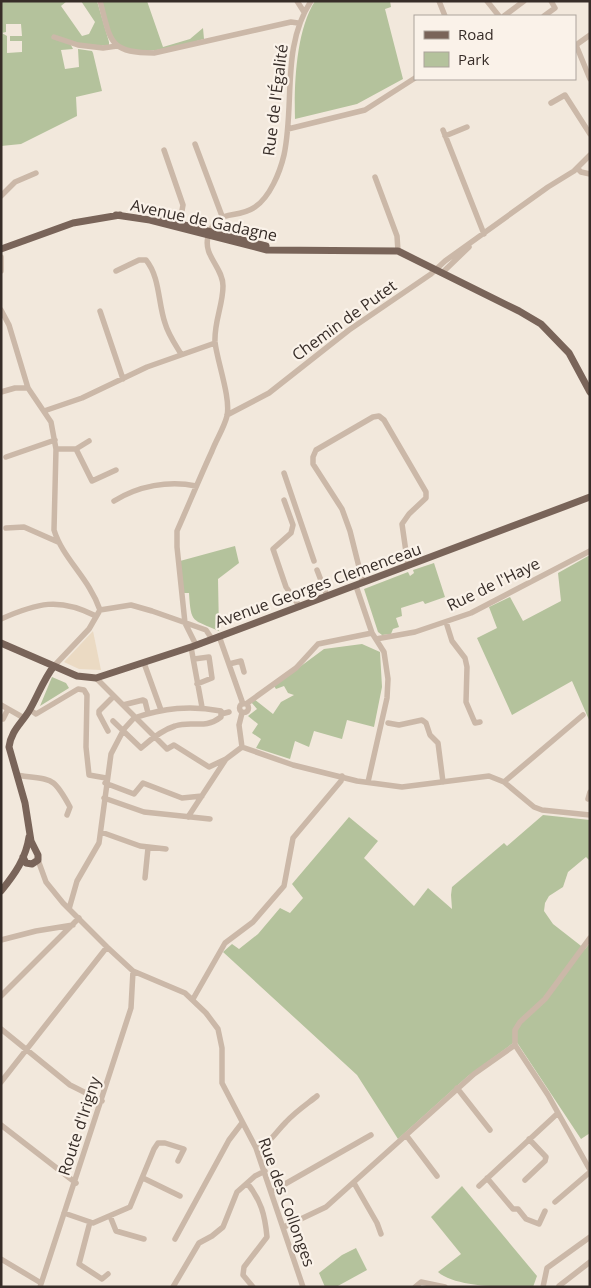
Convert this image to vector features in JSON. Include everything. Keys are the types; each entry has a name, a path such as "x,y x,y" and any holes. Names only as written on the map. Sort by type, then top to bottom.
{"main road":[{"name":"Avenue de Gadagne","path":"1,249 83,220 132,214 285,251 398,251 519,311 541,324 569,353 590,392"},
{"name":"Avenue Georges Clemenceau","path":"1,643 77,676 96,678 216,638 590,497"},
{"path":"1,891 18,870 23,857 30,849 24,803 9,748 15,728 30,710 45,677 54,666"},
{"path":"18,870 33,863 37,852 30,849"},
{"path":"23,857 33,863"}],"street":[{"path":"100,1 111,39 123,50 138,53 154,53 291,22 298,23"},
{"path":"297,1 304,12"},
{"name":"Rue de l'Égalité","path":"222,216 245,212 256,207 264,199 280,168 288,129 288,90 298,23 311,1"},
{"path":"439,1 445,15"},
{"path":"487,1 498,15"},
{"path":"505,15 524,1"},
{"path":"545,15 555,8 551,1"},
{"path":"590,35 576,45 590,79"},
{"path":"54,37 78,45 102,48 117,46"},
{"path":"288,129 365,110 414,79"},
{"path":"551,102 565,95 590,134"},
{"path":"467,126 444,133 484,234"},
{"path":"195,144 222,216 216,220 210,233 208,252 218,268 223,282 215,326 215,343 222,373 227,415 177,530 185,623 194,646 197,684 202,707"},
{"path":"164,150 183,205 180,225"},
{"name":"Chemin de Putet","path":"227,415 269,393 349,330 439,271 484,234 577,168 590,155"},
{"path":"577,168 581,172 590,174"},
{"path":"1,196 16,182 36,173"},
{"path":"375,177 397,236 398,251"},
{"path":"1,257 1,271"},
{"path":"116,271 139,260 146,260 150,265 163,304 164,322 181,354"},
{"path":"1,310 9,325 28,388 51,422 56,449 54,530 58,542 91,586 100,610"},
{"path":"100,311 123,379"},
{"path":"44,411 82,398 181,354 215,343"},
{"path":"1,392 15,388 28,388"},
{"path":"368,782 388,689 385,655 372,633 359,584 350,530 342,509 313,464 313,457 316,450 373,417 378,416 384,420 426,492 426,498 409,514 402,524 408,566"},
{"path":"6,457 55,440"},
{"path":"56,449 76,449 89,441"},
{"path":"76,449 92,481 116,470"},
{"path":"284,473 314,561"},
{"path":"114,500 131,490 179,483 196,486"},
{"path":"284,500 293,525 291,533 273,549 286,587 300,607"},
{"path":"6,528 24,528 58,542"},
{"name":"Rue de l'Haye","path":"376,639 415,632 471,613 590,550"},
{"path":"317,570 327,596"},
{"path":"1,619 24,608 50,603 82,609 96,616"},
{"path":"54,666 90,629 100,610 131,606 206,630 216,638 229,664 239,709 242,746"},
{"path":"446,622 452,641 465,658 467,667 466,702 476,723 480,722"},
{"path":"113,721 141,748 153,737 174,726 212,724 221,716 239,709 296,668 318,644 372,633"},
{"path":"194,659 210,657 212,678 197,684"},
{"path":"229,664 241,660 244,672"},
{"path":"144,663 161,710"},
{"path":"74,691 77,676"},
{"path":"96,678 166,749 174,745 209,767 226,759 242,746"},
{"path":"30,710 36,714 74,691 78,689 84,690 87,695 86,746 90,775 106,780 134,794 143,783 182,798 202,796"},
{"path":"108,731 99,711 114,696"},
{"path":"123,705 142,700 145,701 148,713"},
{"path":"1,705 24,718"},
{"path":"69,909 78,881 98,846 110,754 124,730 134,718 161,710 186,706 221,711 221,716"},
{"path":"3,719 8,709"},
{"path":"504,782 583,715"},
{"path":"388,723 399,725 422,720 426,723 430,735 438,743 443,782"},
{"path":"242,746 278,761 368,782 409,788 483,776 504,782 534,807 542,810 590,815"},
{"path":"1,750 9,748"},
{"path":"188,817 226,759"},
{"path":"17,776 53,781 70,807 67,815"},
{"path":"193,999 225,943 254,922 284,886 293,838 341,781 342,776"},
{"path":"588,799 590,792"},
{"path":"104,798 144,812 210,819"},
{"path":"101,832 148,848 166,849"},
{"path":"145,878 148,848"},
{"name":"Rue des Collonges","path":"33,863 42,872 46,882 69,909 107,947 133,970 181,990 193,999 218,1028 222,1048 222,1083 256,1148 302,1287"},
{"path":"1,996 79,918"},
{"path":"1,940 36,931 73,925"},
{"path":"555,1202 590,1171 558,1113 515,1045 515,1030 520,1022 545,1000 590,938"},
{"path":"1,1082 107,947"},
{"name":"Route d'Irigny","path":"41,1285 76,1183 131,1008 133,970"},
{"path":"1,1029 70,1085 102,1101"},
{"path":"284,1228 326,1208 457,1088 515,1045"},
{"path":"457,1088 490,1130"},
{"path":"256,1148 272,1140 285,1122 317,1096"},
{"path":"479,1186 558,1113"},
{"path":"175,1239 229,1140 242,1123"},
{"path":"1,1125 76,1183"},
{"path":"271,1192 371,1135"},
{"path":"406,1136 437,1176"},
{"path":"525,1180 546,1157 528,1139"},
{"path":"64,1214 96,1222 132,1204 158,1143 165,1143 184,1149 178,1161"},
{"path":"173,1287 198,1243 212,1236 223,1227 237,1192 265,1171"},
{"path":"143,1178 180,1196"},
{"path":"487,1178 512,1209 518,1210 526,1219 539,1224 545,1211"},
{"path":"247,1183 258,1196 264,1211 267,1236 244,1266 243,1275 253,1287"},
{"path":"354,1183 377,1223 381,1234"},
{"path":"110,1216 116,1230 144,1239"},
{"path":"90,1222 79,1264 102,1279 108,1274"},
{"path":"543,1287 548,1268 590,1237"},
{"path":"1,1259 41,1285"},
{"path":"559,1286 590,1262"},
{"path":"415,1287 421,1282 445,1287"}],"green space":[{"path":"1,1 67,1 61,6 82,36 89,34 95,22 81,1 97,1 109,46 70,43 73,49 61,50 65,69 79,67 78,49 92,51 102,91 76,97 77,116 21,144 1,146","holes":["6,24 21,24 22,36 10,36 10,41 22,41 22,52 7,53 7,36 2,33 6,32"]},
{"path":"101,1 147,1 163,47 190,39 203,28 204,39 170,48 143,51 131,50 113,38"},
{"path":"315,1 390,1 391,7 385,9 403,79 357,104 295,119 296,74 300,42 309,13"},
{"path":"235,546 239,563 218,579 219,631 198,622 192,615 189,593 183,593 180,561"},
{"path":"590,555 590,722 572,681 512,715 477,638 497,628 489,607 510,597 523,621 561,601 558,573"},
{"path":"434,563 445,597 425,604 423,601 401,608 402,616 396,618 399,627 393,629 391,634 382,635 378,632 364,589 408,572 410,576 414,573 413,570"},
{"path":"362,644 380,652 382,687 374,727 347,720 342,739 314,731 309,747 295,741 290,759 256,748 261,739 252,733 258,724 248,716 257,709 251,702 254,699 273,714 281,702 294,695 288,693 284,686 276,689 274,686 324,649"},
{"path":"52,677 66,683 69,688 40,706"},
{"path":"543,815 590,820 590,861 586,857 568,872 563,887 549,896 545,903 544,911 553,924 585,949 590,943 590,1133 581,1139 516,1041 468,1076 398,1139 357,1075 223,952 232,944 239,949 258,934 280,908 290,913 303,898 292,884 349,817 378,841 364,858 414,906 428,888 452,909 452,887 504,843 507,846"},
{"path":"462,1186 537,1276 533,1287 469,1284 446,1277 438,1272 461,1254 431,1217"},
{"path":"356,1248 367,1270 336,1287 325,1287 319,1273 342,1255"}],"shaded area":[{"path":"93,631 101,670 79,669 64,662"}]}
